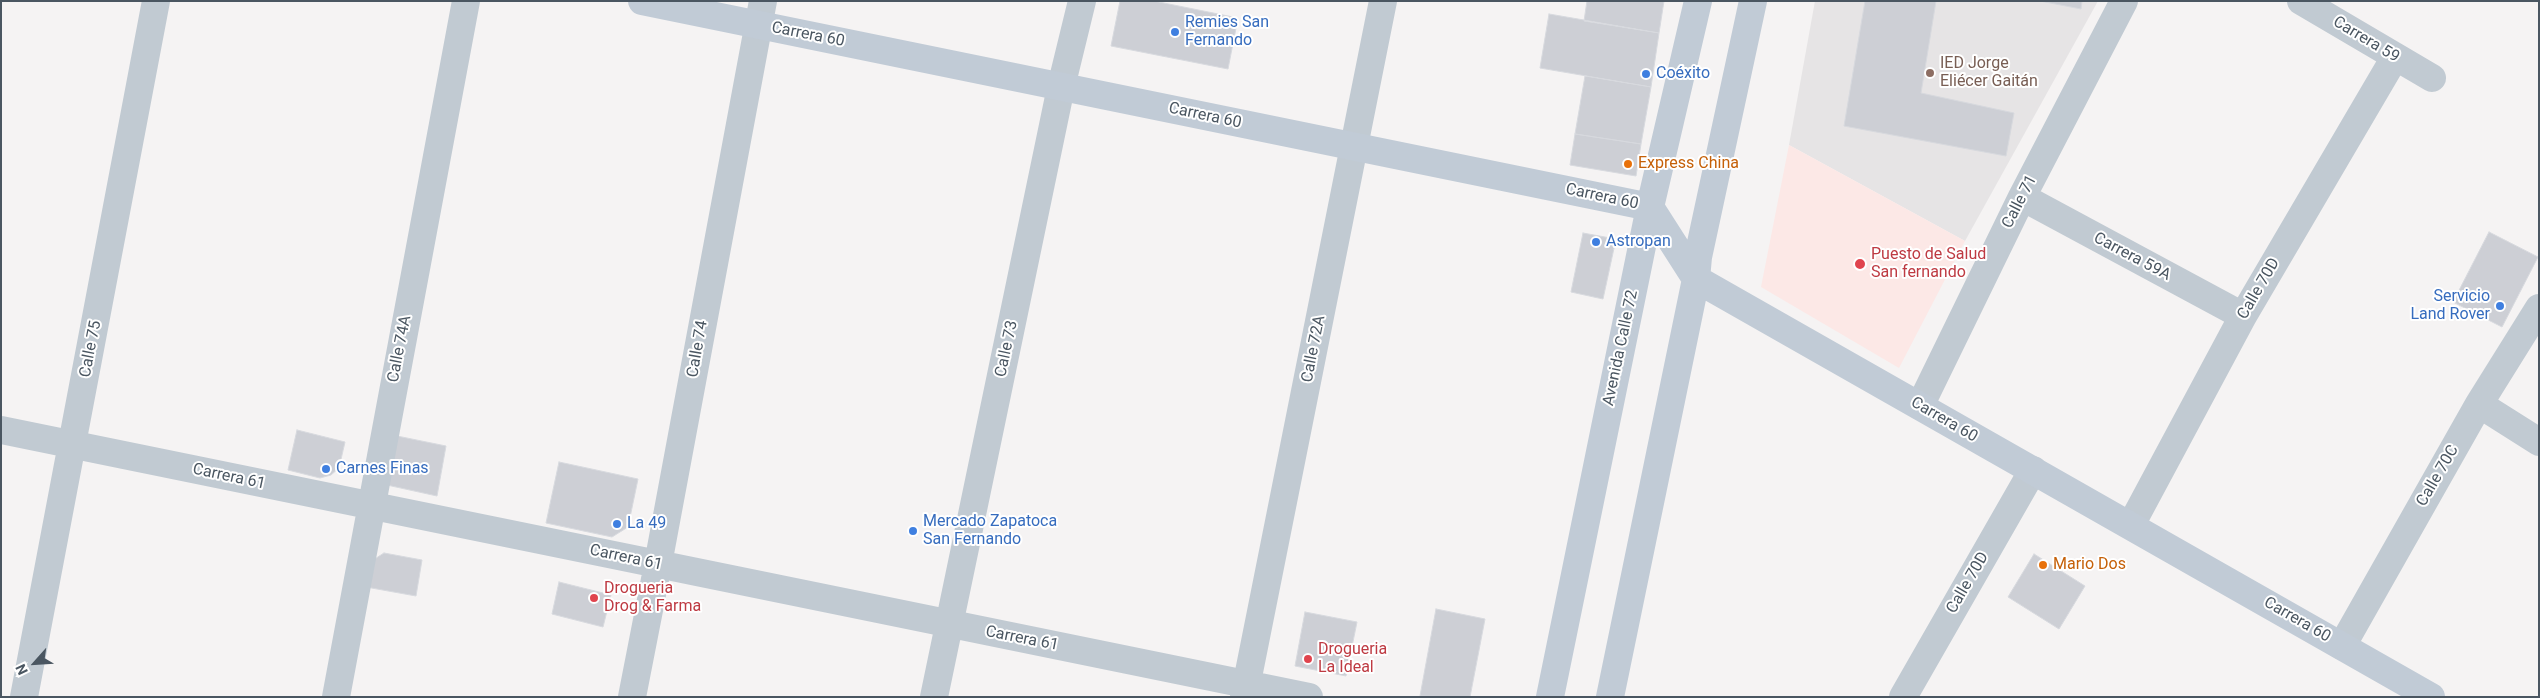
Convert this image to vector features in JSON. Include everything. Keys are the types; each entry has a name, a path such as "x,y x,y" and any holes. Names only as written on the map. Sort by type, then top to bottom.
{"street":[{"name":"Calle 75","path":"24,697 156,1"},
{"name":"Calle 74A","path":"336,697 466,1"},
{"name":"Carrera 60","path":"642,1 760,13 1061,87 1650,207 1696,279 2131,525 2428,696"},
{"name":"Calle 73","path":"934,697 1061,87 1082,1"},
{"name":"Calle 72A","path":"1246,690 1384,1"},
{"name":"Avenida Calle 72","path":"1550,697 1650,207 1698,1"},
{"path":"1610,697 1696,279 1698,257 1754,1"},
{"name":"Calle 71","path":"1920,406 2022,197 2124,1"},
{"name":"Carrera 59","path":"2301,1 2432,78"},
{"name":"Calle 74","path":"632,697 760,13"},
{"name":"Calle 70D","path":"2131,525 2243,316 2394,57"},
{"name":"Carrera 59A","path":"2022,197 2243,316"},
{"name":"Calle 70C","path":"2342,646 2479,404 2539,308"},
{"path":"2479,404 2539,442"},
{"name":"Carrera 61","path":"1,430 950,624 1246,690 1309,697"},
{"name":"Calle 70D","path":"1903,697 2033,470"}],"shaded area":[{"name":"IED Jorge Eliécer Gaitán","path":"1815,1 2098,1 1965,241 1789,145"},
{"name":"Puesto de Salud San fernando","path":"1789,145 1965,241 1899,368 1761,287"}],"building":[{"name":"Remies San Fernando","path":"1120,1 1154,1 1238,18 1228,69 1111,46"},
{"path":"1587,1 1664,1 1659,33 1584,21"},
{"path":"1865,1 1936,1 1921,93 2014,113 2006,156 1844,126"},
{"path":"2040,1 2082,1 2081,9"},
{"path":"1549,14 1659,33 1651,87 1540,68"},
{"path":"1585,76 1651,87 1641,144 1575,134"},
{"path":"1575,134 1641,144 1636,176 1570,165"},
{"path":"2489,232 2538,257 2502,327 2453,302"},
{"path":"1583,233 1616,239 1603,299 1571,292"},
{"path":"297,430 345,442 339,468 331,475 320,478 288,470"},
{"path":"397,436 446,446 437,496 387,485"},
{"path":"559,462 638,479 628,527 612,537 546,523"},
{"path":"384,553 422,560 416,596 366,587 370,562"},
{"path":"2034,554 2085,586 2059,629 2008,597"},
{"path":"559,582 611,595 603,627 552,614"},
{"path":"1436,609 1485,619 1470,697 1420,696"},
{"path":"1305,612 1357,622 1346,676 1295,666"}],"place":[{"name":"Remies San Fernando","path":"1175,32"},
{"name":"IED Jorge Eliécer Gaitán","path":"1930,73"},
{"name":"Coéxito","path":"1646,74"},
{"name":"Express China","path":"1628,164"},
{"name":"Astropan","path":"1596,242"},
{"name":"Puesto de Salud San fernando","path":"1860,264"},
{"name":"Servicio Land Rover","path":"2500,306"},
{"name":"Carnes Finas","path":"326,469"},
{"name":"La 49","path":"617,524"},
{"name":"Mercado Zapatoca San Fernando","path":"913,531"},
{"name":"Mario Dos","path":"2043,565"},
{"name":"Drogueria Drog & Farma","path":"594,598"},
{"name":"Drogueria La Ideal","path":"1308,659"}]}
